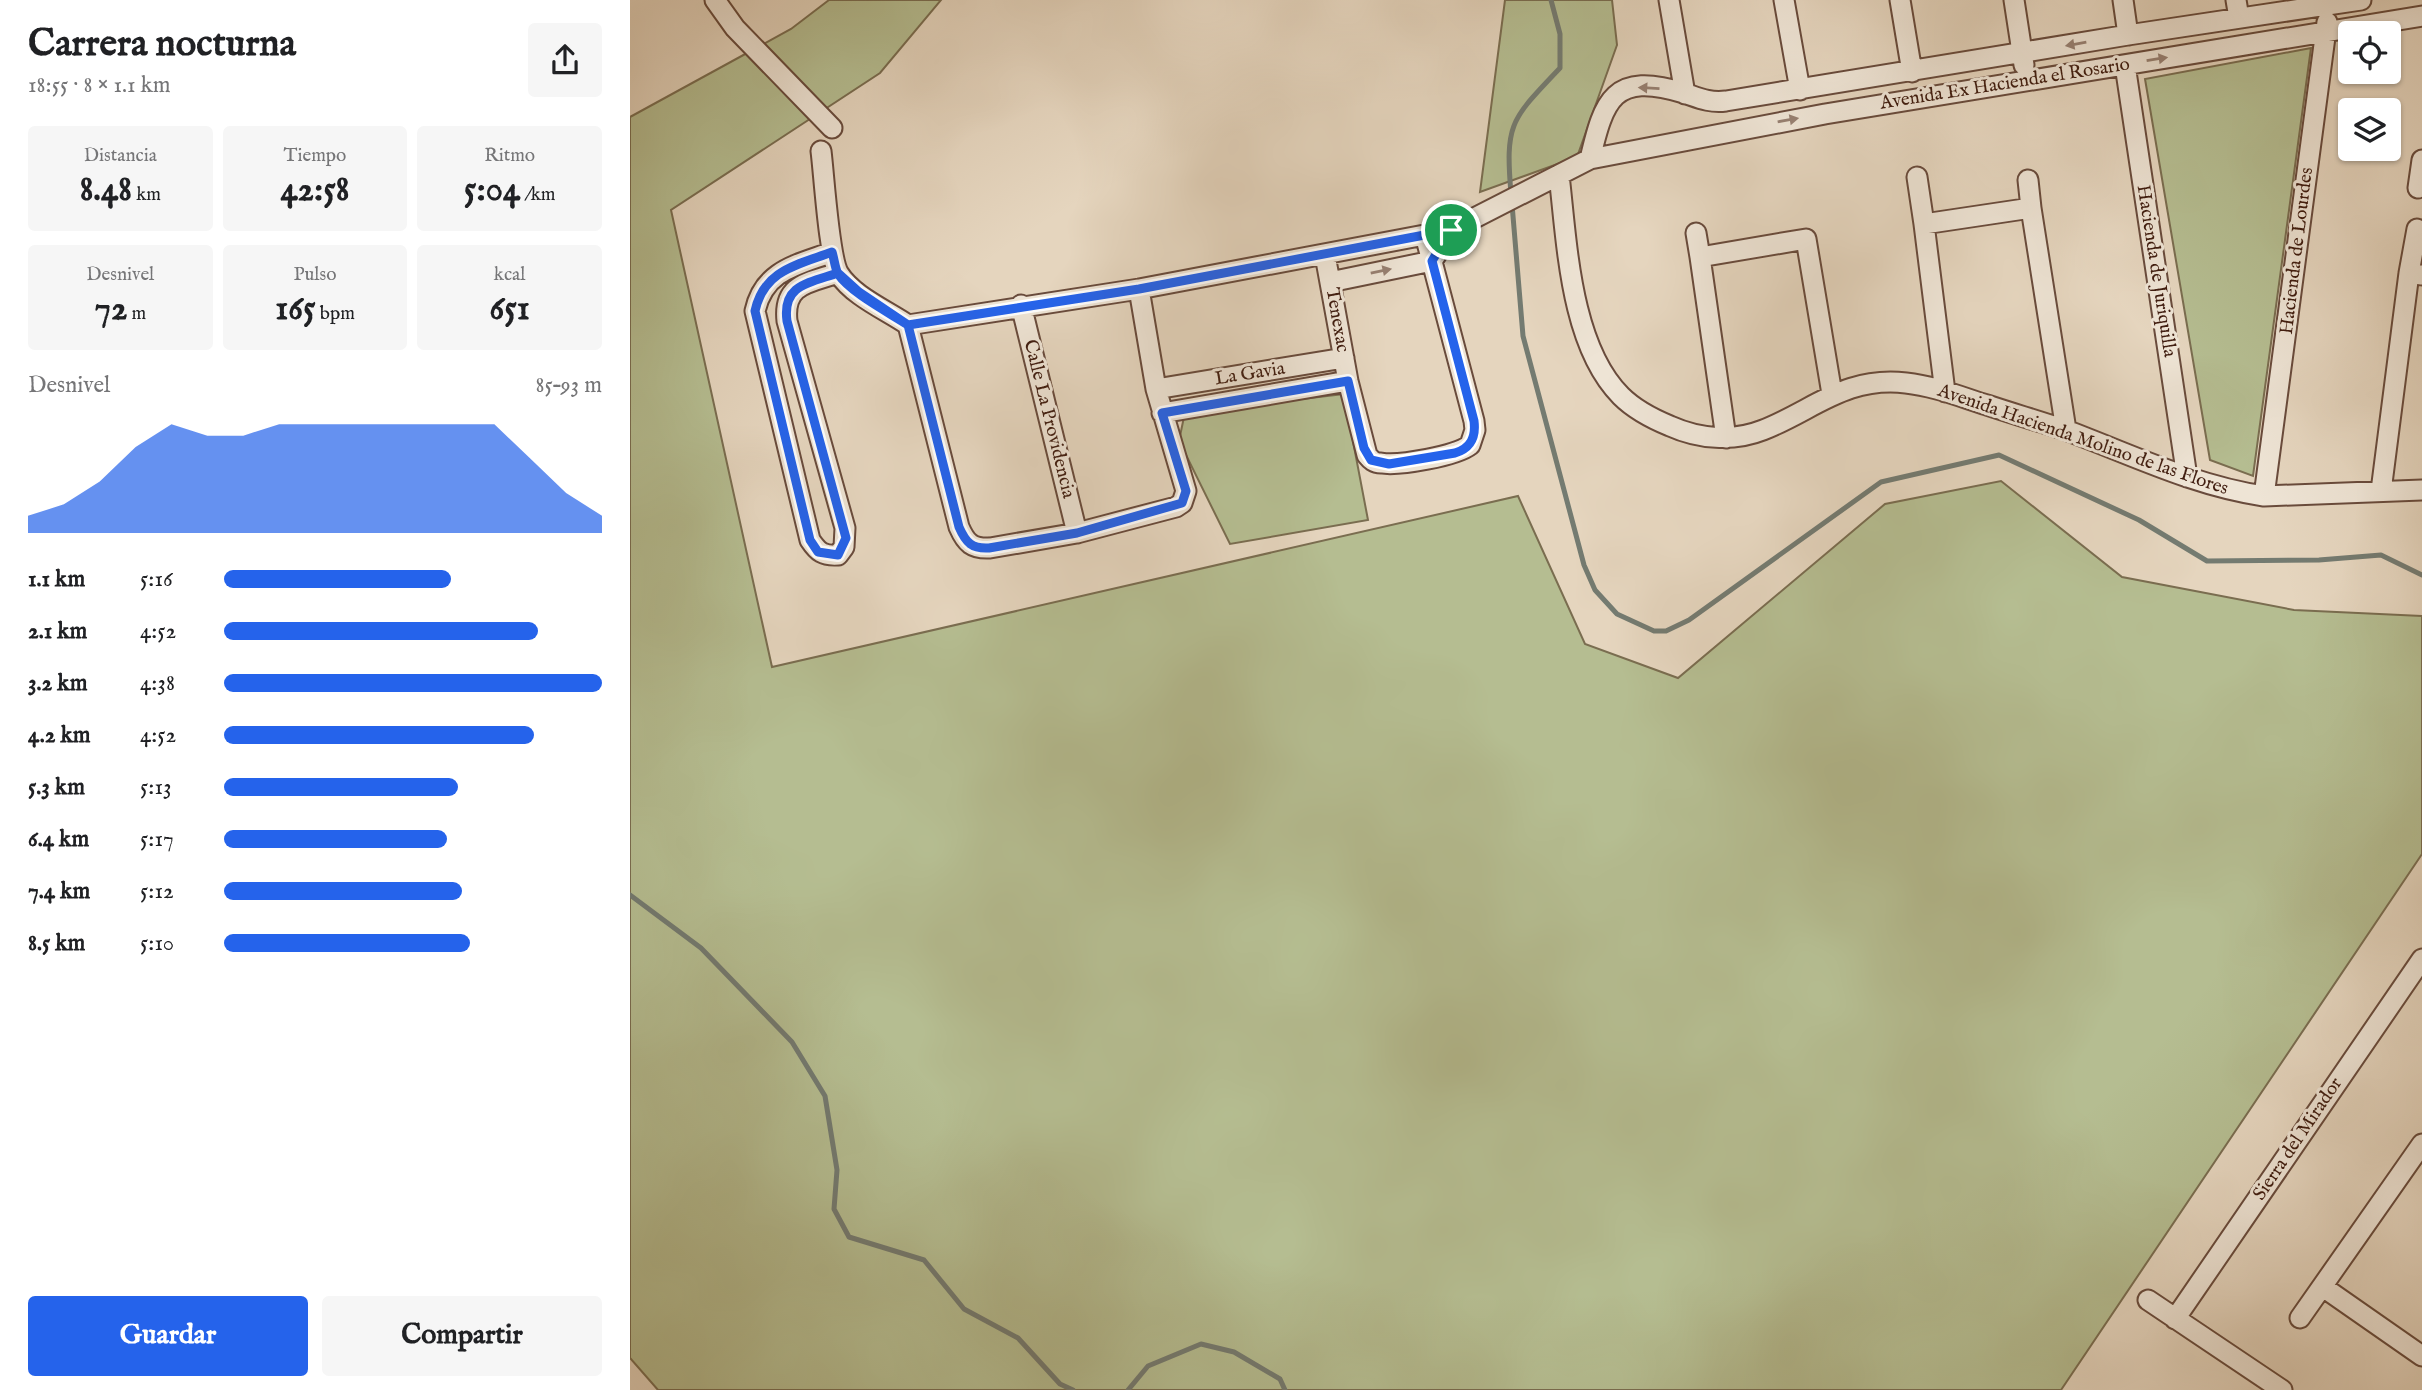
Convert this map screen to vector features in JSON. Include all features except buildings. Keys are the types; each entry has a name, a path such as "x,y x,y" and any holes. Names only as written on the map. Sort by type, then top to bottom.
{"street":[{"path":"715,0 735,28 832,128"},
{"path":"1669,0 1685,94"},
{"path":"1784,0 1800,90"},
{"path":"1900,0 1912,72"},
{"path":"2014,0 2026,80"},
{"path":"2123,0 2128,35"},
{"name":"Avenida Ex Hacienda el Rosario","path":"1590,159 1602,112 1614,96 1635,87 1685,94 1697,100 1715,102 2022,54 2128,35 2238,9 2361,0"},
{"name":"Hacienda de Lourdes","path":"2264,496 2329,3"},
{"name":"Avenida Ex Hacienda el Rosario","path":"908,325 1021,305 1139,289 1451,230 1590,159 1734,130 2422,16"},
{"name":"Hacienda de Juriquilla","path":"2125,65 2187,477"},
{"path":"821,151 832,252 838,273 859,292 908,325 954,512 964,538 970,545 989,548 1077,533 1182,503 1186,491 1156,389 1139,289"},
{"path":"2418,188 2422,160"},
{"name":"Avenida Hacienda Molino de las Flores","path":"1559,175 1566,251 1574,296 1591,347 1609,382 1621,397 1657,421 1682,432 1726,438 1762,431 1832,394 1882,382 1905,383 1945,392 2066,430 2187,477 2229,490 2264,496 2422,490"},
{"path":"1917,177 1945,392"},
{"path":"2028,180 2066,430"},
{"path":"1924,224 2032,208"},
{"path":"2381,491 2415,274 2417,229"},
{"path":"1330,282 1432,261 1451,230"},
{"path":"1700,257 1805,231 1832,394"},
{"path":"1696,233 1726,438"},
{"path":"1425,235 1432,261"},
{"path":"832,252 779,273 765,285 757,298 756,321 810,540 818,552 838,555 844,547 845,528 785,306 788,297 797,289 838,273"},
{"name":"Tenexac","path":"1325,255 1348,381 1364,448 1371,460 1389,464 1455,453 1470,445 1475,430 1432,261"},
{"path":"779,273 797,289"},
{"name":"Calle La Providencia","path":"1021,305 1077,533"},
{"name":"La Gavia","path":"1156,389 1344,358"},
{"name":"La Gavia","path":"1162,413 1348,381"},
{"name":"Sierra del Mirador","path":"2175,1319 2422,958"},
{"path":"2300,1318 2422,1144"},
{"path":"2323,1287 2419,1347"},
{"path":"2148,1300 2282,1390"}],"green space":[{"path":"829,0 941,0 880,73 671,210 772,667 1518,496 1585,644 1678,678 1885,504 2001,481 2122,577 2294,610 2422,616 2422,854 2061,1390 658,1390 630,1358 630,117 791,29"},
{"path":"1505,0 1612,0 1617,45 1577,157 1480,192"},
{"path":"2311,48 2253,476 2210,460 2145,79"},
{"path":"1344,394 1368,520 1230,544 1184,451 1180,436 1184,417 1193,412"}],"waterway":[{"path":"1511,194 1509,151 1515,124 1531,99 1560,68 1560,34 1551,0"},
{"path":"1512,204 1523,336 1584,565 1595,590 1617,614 1654,631 1666,631 1689,620 1881,482 1999,455 2139,520 2207,561 2319,560 2381,555 2422,575"},
{"path":"630,895 701,948 792,1042 825,1096 837,1170 834,1209 849,1237 924,1260 964,1309 1018,1338 1060,1384 1073,1390"},
{"path":"1128,1390 1148,1366 1201,1344 1234,1352 1280,1379 1285,1390"}],"route":[{"path":"1451,230 1139,289 1021,305 908,325 859,292 838,273 797,289 788,297 785,306 787,321 846,538 838,555 818,552 810,540 756,321 757,298 765,285 779,273 832,252 838,273 848,283 859,292 908,325 959,527 970,545 989,548 1077,533 1176,507 1182,503 1186,491 1162,413 1348,381 1364,448 1371,460 1389,464 1465,449 1473,438 1474,421 1432,261 1451,230"}]}
